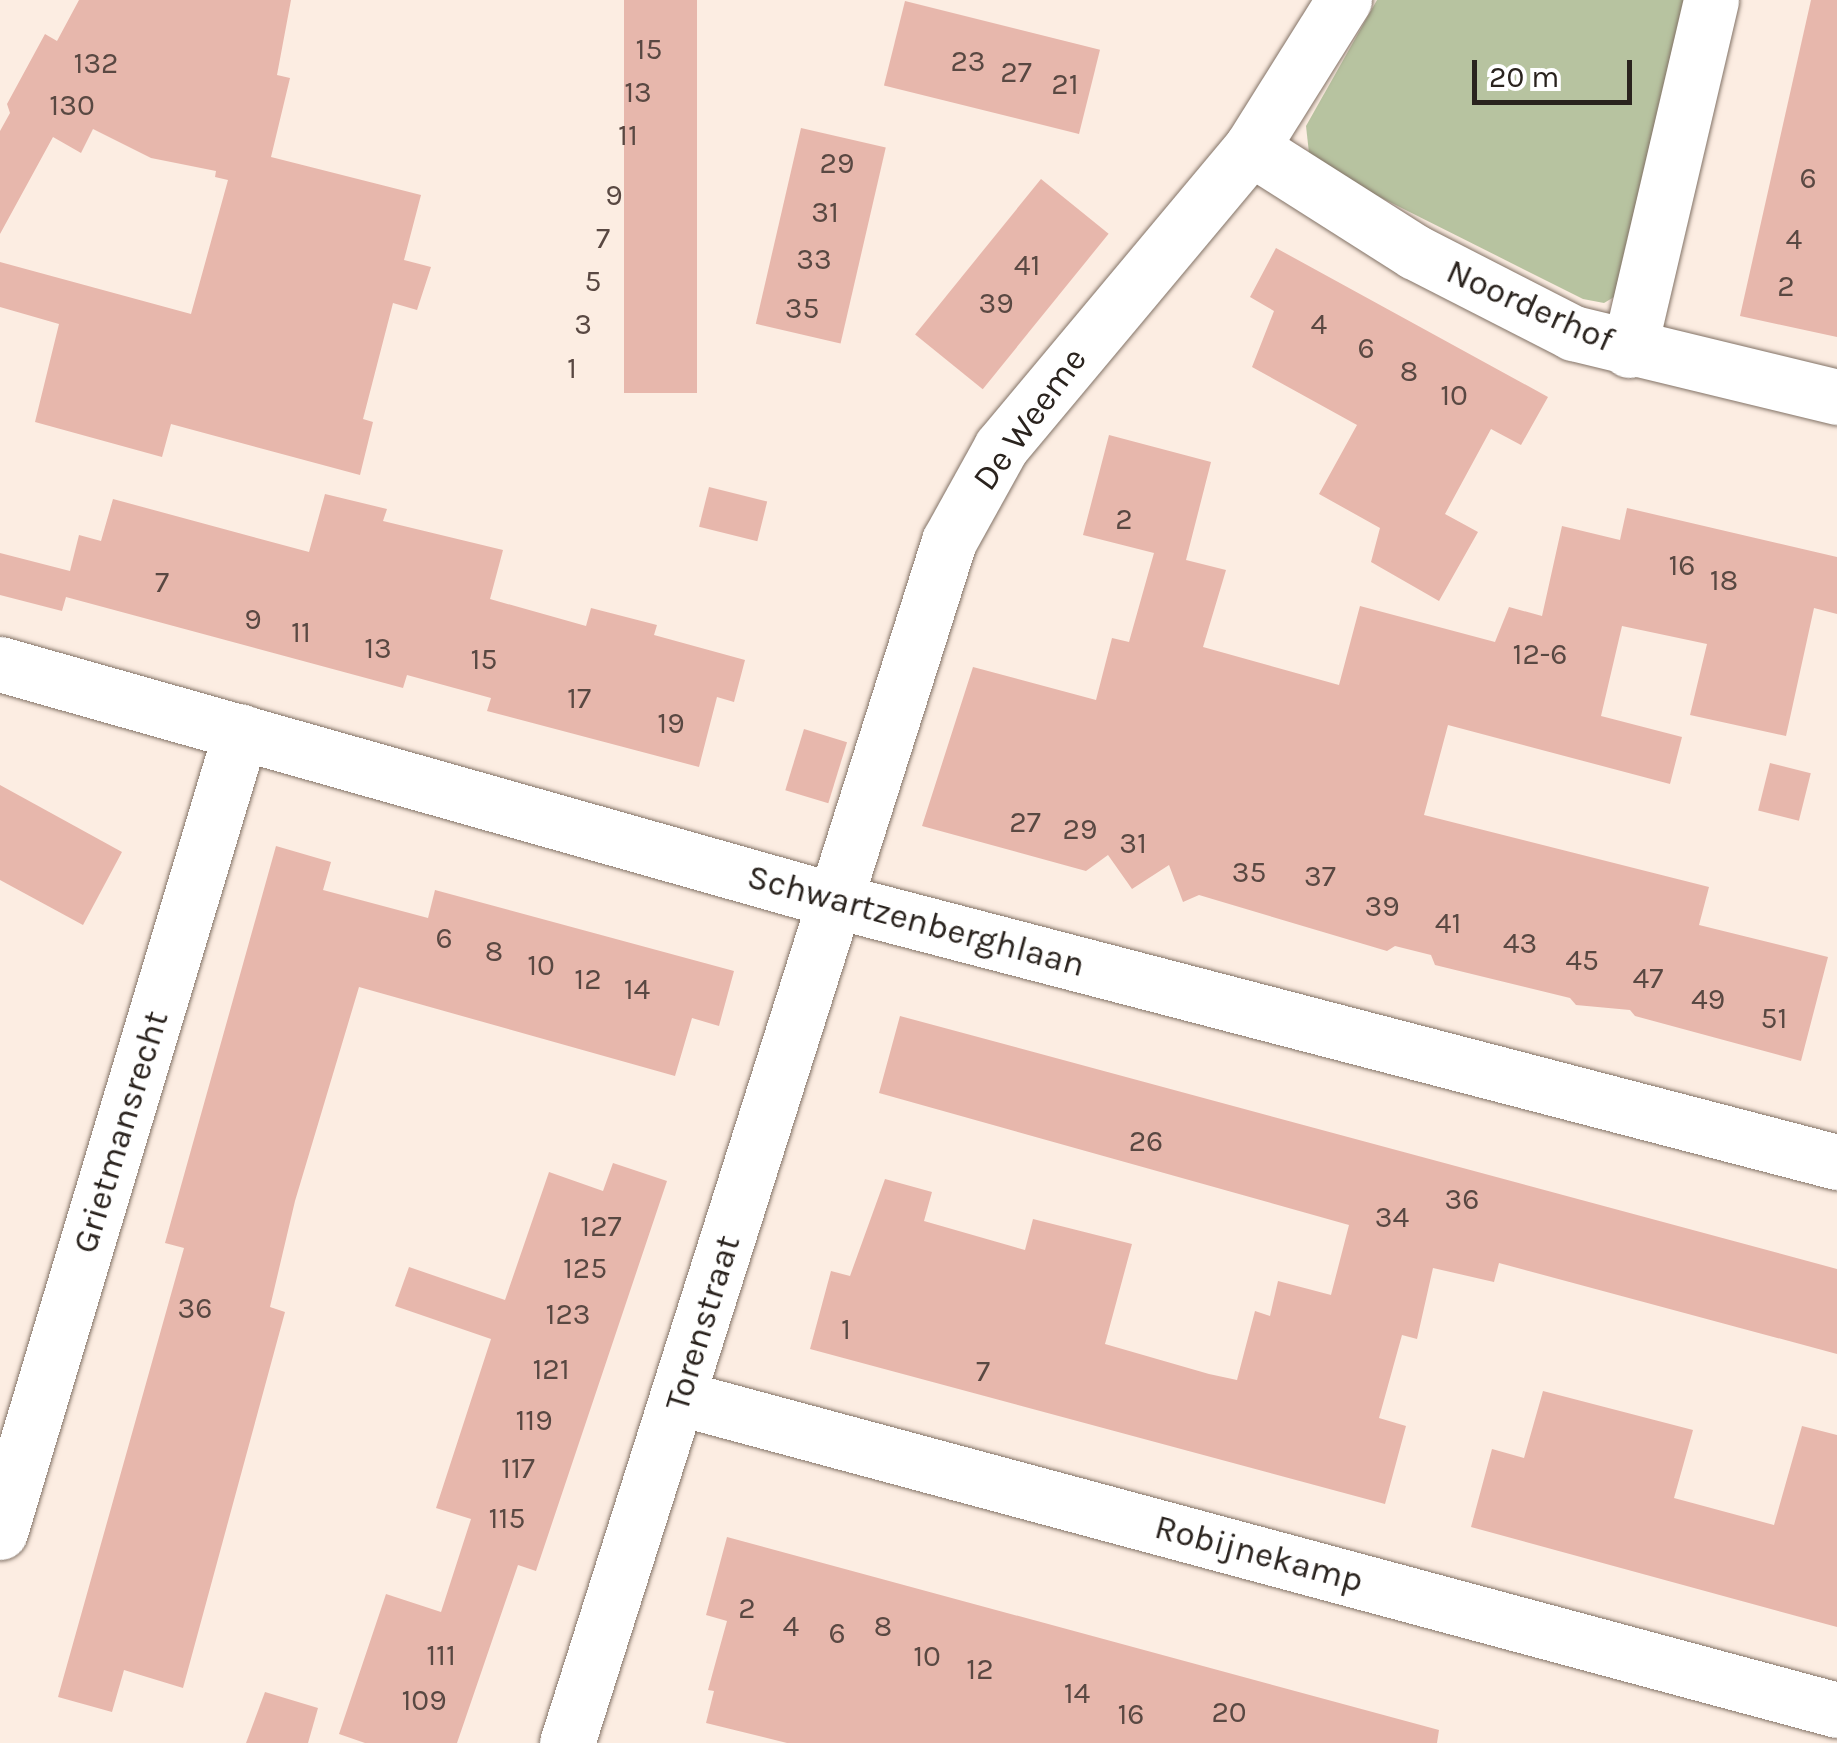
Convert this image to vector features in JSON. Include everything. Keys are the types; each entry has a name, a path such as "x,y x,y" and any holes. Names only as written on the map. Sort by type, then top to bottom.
{"street":[{"name":"De Weeme","path":"833,900 949,541 1001,447 1251,148 1344,0"},
{"path":"1629,350 1712,0"},
{"name":"Noorderhof","path":"1251,148 1490,293 1574,334 1837,397"},
{"name":"Schwartzenberghlaan","path":"0,664 833,900 1837,1162"},
{"name":"Grietmansrecht","path":"0,1532 242,732"},
{"name":"Torenstraat","path":"566,1743 680,1398 833,900"},
{"name":"Robijnekamp","path":"680,1398 1837,1710"}],"green space":[{"path":"1377,0 1688,0 1619,294 1604,303 1583,299 1310,162 1306,126"}],"building":[{"path":"79,0 291,0 277,75 290,78 271,157 421,195 404,260 431,267 417,310 393,303 363,419 373,422 360,475 171,424 162,457 35,422 59,324 0,307 0,262 191,314 228,180 215,177 216,171 151,158 93,129 81,153 53,137 0,234 0,131 10,113 7,104 45,34 57,41"},
{"path":"624,0 697,0 697,393 624,393"},
{"path":"1811,0 1837,0 1837,337 1740,316"},
{"path":"905,1 1100,50 1079,134 884,85"},
{"path":"801,128 886,148 841,343 756,324"},
{"path":"1041,179 1109,234 983,389 915,334"},
{"path":"1276,248 1548,397 1521,445 1491,429 1445,514 1478,532 1439,601 1371,562 1380,528 1319,494 1357,425 1252,367 1274,311 1250,297"},
{"path":"1109,435 1211,462 1186,560 1226,570 1203,647 1339,685 1360,606 1495,642 1509,607 1542,616 1562,526 1620,540 1627,508 1837,557 1837,614 1814,608 1786,736 1690,715 1707,644 1622,626 1601,716 1682,737 1670,784 1448,725 1424,815 1709,887 1699,925 1828,957 1801,1061 1635,1016 1630,1010 1576,1005 1570,998 1435,965 1431,955 1395,946 1387,951 1199,895 1183,902 1169,865 1132,889 1108,855 1086,871 922,826 973,667 1096,700 1112,638 1129,642 1154,553 1083,535"},
{"path":"709,487 767,502 757,541 699,527"},
{"path":"325,494 387,509 383,521 503,550 490,599 586,626 591,608 657,625 654,635 745,660 734,702 717,697 699,767 487,711 491,698 407,675 403,688 66,597 62,611 0,595 0,553 70,571 79,535 101,541 113,499 309,552"},
{"path":"804,729 847,742 828,803 785,790"},
{"path":"1770,763 1811,773 1799,821 1758,811"},
{"path":"0,785 122,852 83,925 0,880"},
{"path":"276,846 331,862 323,890 428,918 435,890 734,971 719,1026 692,1018 675,1076 359,987 295,1201 270,1307 285,1312 183,1688 124,1670 112,1712 58,1697 184,1248 165,1243"},
{"path":"900,1016 1837,1269 1837,1354 1499,1263 1494,1282 1433,1268 1417,1339 1402,1335 1379,1418 1406,1426 1385,1504 810,1349 831,1271 850,1276 885,1179 932,1192 924,1221 1025,1250 1033,1219 1132,1244 1105,1344 1209,1374 1237,1380 1255,1311 1270,1316 1278,1281 1331,1295 1349,1225 879,1093"},
{"path":"613,1163 667,1181 536,1571 518,1565 457,1743 365,1743 339,1734 386,1594 441,1612 471,1519 436,1508 491,1339 395,1306 409,1267 505,1300 549,1172 603,1191"},
{"path":"1543,1391 1693,1430 1674,1498 1774,1525 1802,1426 1837,1435 1837,1627 1471,1527 1492,1449 1524,1458"},
{"path":"727,1537 1439,1730 1437,1743 787,1743 706,1723 714,1691 708,1690 727,1621 706,1615"},
{"path":"265,1692 318,1708 308,1743 246,1743"}]}
